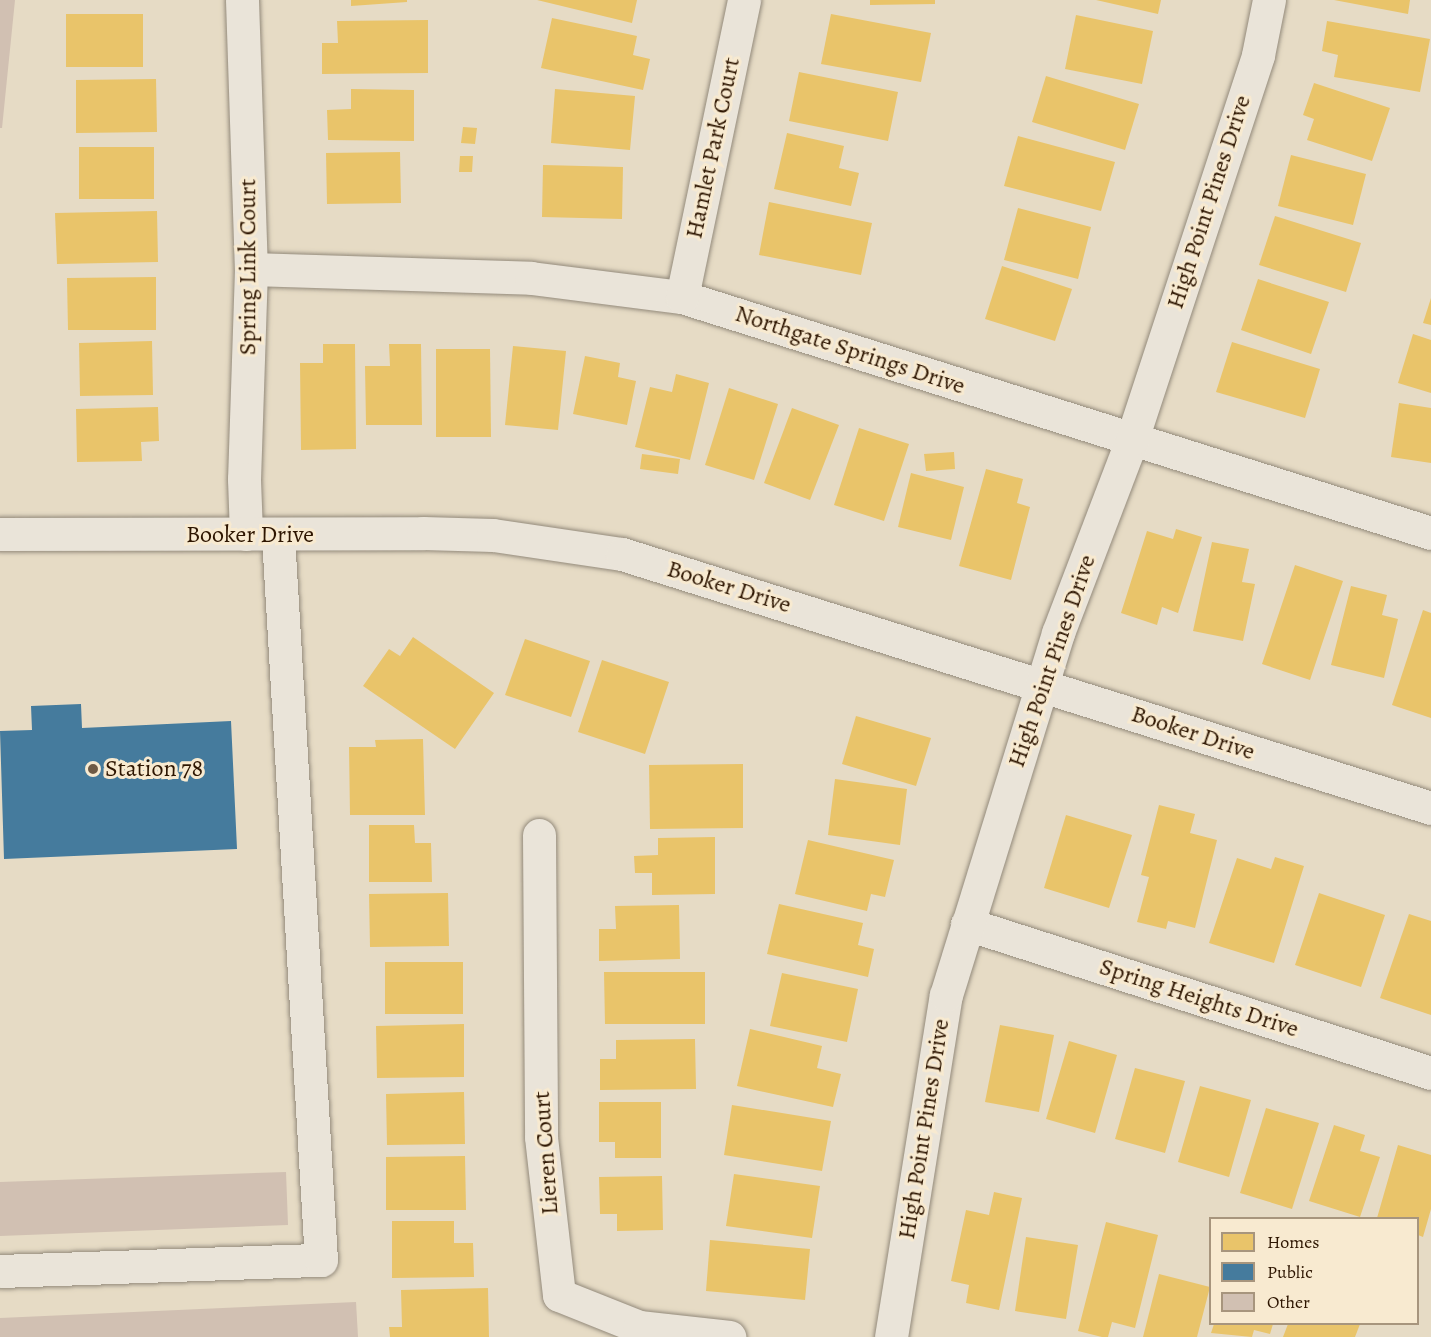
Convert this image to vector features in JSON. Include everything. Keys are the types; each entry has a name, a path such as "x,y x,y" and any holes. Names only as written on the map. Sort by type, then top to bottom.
{"street":[{"name":"Spring Link Court","path":"0,1271 321,1260 262,535 244,479 251,269 242,0"},
{"name":"Hamlet Park Court","path":"682,297 744,0"},
{"name":"High Point Pines Drive","path":"891,1337 946,995 1042,685 1132,439 1258,55 1269,0"},
{"name":"Northgate Springs Drive","path":"251,269 531,278 682,297 1431,533"},
{"name":"Booker Drive","path":"0,534 493,536 622,554 1431,808"},
{"name":"Lieren Court","path":"539,834 541,1137 559,1295 639,1327 729,1337"},
{"name":"Spring Heights Drive","path":"967,924 1431,1073"}],"building: Homes":[{"path":"351,0 407,0 407,2 351,6"},
{"path":"537,0 637,0 632,23"},
{"path":"870,0 935,0 935,4 870,5"},
{"path":"1096,0 1161,0 1158,14"},
{"path":"1334,0 1410,0 1408,14"},
{"path":"66,14 143,14 143,67 66,67"},
{"path":"831,14 931,33 921,82 821,64"},
{"path":"1076,15 1153,31 1142,84 1065,69"},
{"path":"552,18 637,36 633,55 650,59 643,90 541,68"},
{"path":"428,20 428,73 322,74 322,43 338,43 337,21"},
{"path":"1327,21 1430,39 1420,92 1334,77 1338,55 1322,51"},
{"path":"799,72 898,92 888,141 789,121"},
{"path":"1046,76 1139,104 1125,150 1032,122"},
{"path":"156,79 157,132 76,133 76,80"},
{"path":"1314,83 1390,108 1372,161 1307,140 1314,119 1303,115"},
{"path":"351,89 414,90 414,141 328,140 327,110 351,109"},
{"path":"555,89 635,96 630,150 551,143"},
{"path":"463,127 477,128 475,144 461,143"},
{"path":"787,133 844,146 839,168 859,173 851,206 774,189"},
{"path":"1018,136 1115,162 1101,211 1004,186"},
{"path":"79,147 154,147 154,199 79,199"},
{"path":"400,152 401,203 327,204 326,153"},
{"path":"1291,155 1366,174 1353,225 1278,206"},
{"path":"460,156 473,156 472,172 459,172"},
{"path":"543,165 623,167 622,219 542,217"},
{"path":"769,202 872,223 861,275 759,255"},
{"path":"1018,208 1091,227 1078,279 1004,260"},
{"path":"157,211 158,262 57,264 55,213"},
{"path":"1275,216 1361,243 1346,292 1259,265"},
{"path":"1002,266 1072,289 1055,341 985,319"},
{"path":"156,277 156,330 68,330 67,278"},
{"path":"1258,279 1329,302 1311,354 1241,330"},
{"path":"1431,298 1431,325 1423,323"},
{"path":"1413,334 1431,340 1431,393 1398,383"},
{"path":"152,341 153,395 80,396 79,343"},
{"path":"1232,342 1320,369 1305,418 1216,392"},
{"path":"323,344 355,344 356,449 301,450 300,363 323,363"},
{"path":"389,344 421,344 422,425 366,425 365,366 390,366"},
{"path":"513,346 566,351 558,430 505,425"},
{"path":"436,349 490,349 491,437 436,437"},
{"path":"585,356 620,363 618,377 636,381 627,425 573,414"},
{"path":"676,374 709,383 690,460 635,447 650,387 672,392"},
{"path":"729,388 778,404 754,480 705,465"},
{"path":"1399,403 1431,408 1431,463 1391,457"},
{"path":"158,407 159,441 141,442 142,461 77,462 76,409"},
{"path":"792,408 839,425 810,500 764,483"},
{"path":"859,428 909,444 884,521 834,505"},
{"path":"954,452 955,469 926,471 924,454"},
{"path":"642,454 680,459 678,474 640,469"},
{"path":"986,469 1023,479 1017,503 1030,507 1011,580 959,566"},
{"path":"911,473 964,487 951,540 898,527"},
{"path":"1176,529 1202,537 1178,613 1162,607 1157,625 1121,613 1147,531 1173,539"},
{"path":"1212,542 1249,549 1242,582 1255,584 1243,641 1193,631"},
{"path":"1295,565 1343,581 1310,680 1262,664"},
{"path":"1351,586 1387,595 1382,615 1398,619 1384,678 1331,665"},
{"path":"1423,610 1431,613 1431,718 1392,705"},
{"path":"413,637 494,693 455,749 363,686 389,649 400,656"},
{"path":"525,639 590,661 571,717 505,695"},
{"path":"602,660 669,682 645,754 578,732"},
{"path":"856,716 931,738 916,786 842,764"},
{"path":"423,739 425,815 350,815 349,747 376,747 375,740"},
{"path":"743,764 743,828 650,829 649,765"},
{"path":"835,779 907,789 900,845 828,835"},
{"path":"1159,805 1195,814 1190,833 1217,840 1195,928 1168,921 1166,929 1137,922 1149,877 1141,875"},
{"path":"1066,815 1132,835 1109,908 1044,888"},
{"path":"369,825 414,825 415,843 431,843 432,882 369,882"},
{"path":"715,837 715,894 652,895 652,873 635,873 634,856 658,855 658,838"},
{"path":"808,840 894,860 885,897 871,894 867,911 795,894"},
{"path":"1275,857 1304,866 1274,963 1209,943 1237,858 1271,869"},
{"path":"448,893 449,946 370,947 369,894"},
{"path":"1319,893 1385,915 1361,987 1295,965"},
{"path":"779,904 863,923 858,945 874,949 868,977 767,954"},
{"path":"679,905 680,959 599,961 599,929 616,929 615,906"},
{"path":"1409,914 1431,921 1431,1015 1380,998"},
{"path":"385,962 463,962 463,1014 385,1014"},
{"path":"604,972 705,972 705,1024 605,1024"},
{"path":"782,973 858,989 847,1042 770,1026"},
{"path":"464,1024 464,1077 377,1078 376,1026"},
{"path":"1000,1025 1054,1035 1039,1112 985,1102"},
{"path":"750,1029 822,1046 817,1068 841,1074 833,1107 737,1086"},
{"path":"695,1039 696,1089 600,1090 600,1059 616,1059 616,1040"},
{"path":"1069,1041 1117,1055 1095,1133 1046,1119"},
{"path":"1135,1068 1185,1081 1165,1153 1115,1139"},
{"path":"1200,1086 1251,1100 1229,1177 1178,1162"},
{"path":"464,1092 465,1144 387,1145 386,1094"},
{"path":"599,1102 661,1102 661,1158 615,1158 615,1142 599,1142"},
{"path":"732,1105 831,1121 822,1171 724,1155"},
{"path":"1266,1108 1319,1123 1292,1209 1240,1193"},
{"path":"1334,1125 1365,1135 1360,1151 1380,1157 1360,1217 1309,1201"},
{"path":"1398,1145 1431,1155 1431,1209 1423,1237 1419,1235 1419,1217 1377,1217"},
{"path":"465,1156 466,1210 386,1210 386,1157"},
{"path":"734,1174 820,1186 812,1238 726,1226"},
{"path":"662,1176 663,1230 617,1231 617,1214 600,1214 599,1177"},
{"path":"994,1192 1022,1198 999,1310 966,1303 969,1285 951,1281 966,1210 989,1215"},
{"path":"392,1221 454,1221 454,1243 473,1243 474,1277 392,1278"},
{"path":"1106,1222 1158,1235 1135,1328 1112,1322 1108,1337 1102,1337 1078,1331"},
{"path":"1026,1237 1078,1245 1066,1319 1015,1311"},
{"path":"710,1240 810,1249 805,1300 706,1291"},
{"path":"1159,1274 1209,1287 1197,1337 1143,1337"},
{"path":"488,1288 489,1337 390,1337 389,1327 402,1327 401,1290"},
{"path":"1214,1325 1273,1325 1270,1334 1254,1330 1252,1337 1211,1333"},
{"path":"1288,1325 1360,1325 1355,1337 1283,1337"}],"building: Public":[{"path":"81,704 82,728 231,721 237,849 4,859 0,731 32,730 31,706"}],"building: Other":[{"path":"0,0 15,0 2,128 0,128"},
{"path":"286,1172 288,1225 0,1236 0,1182"},
{"path":"356,1302 358,1337 0,1337 0,1318"}],"place":[{"name":"Station 78","path":"93,769"}]}
